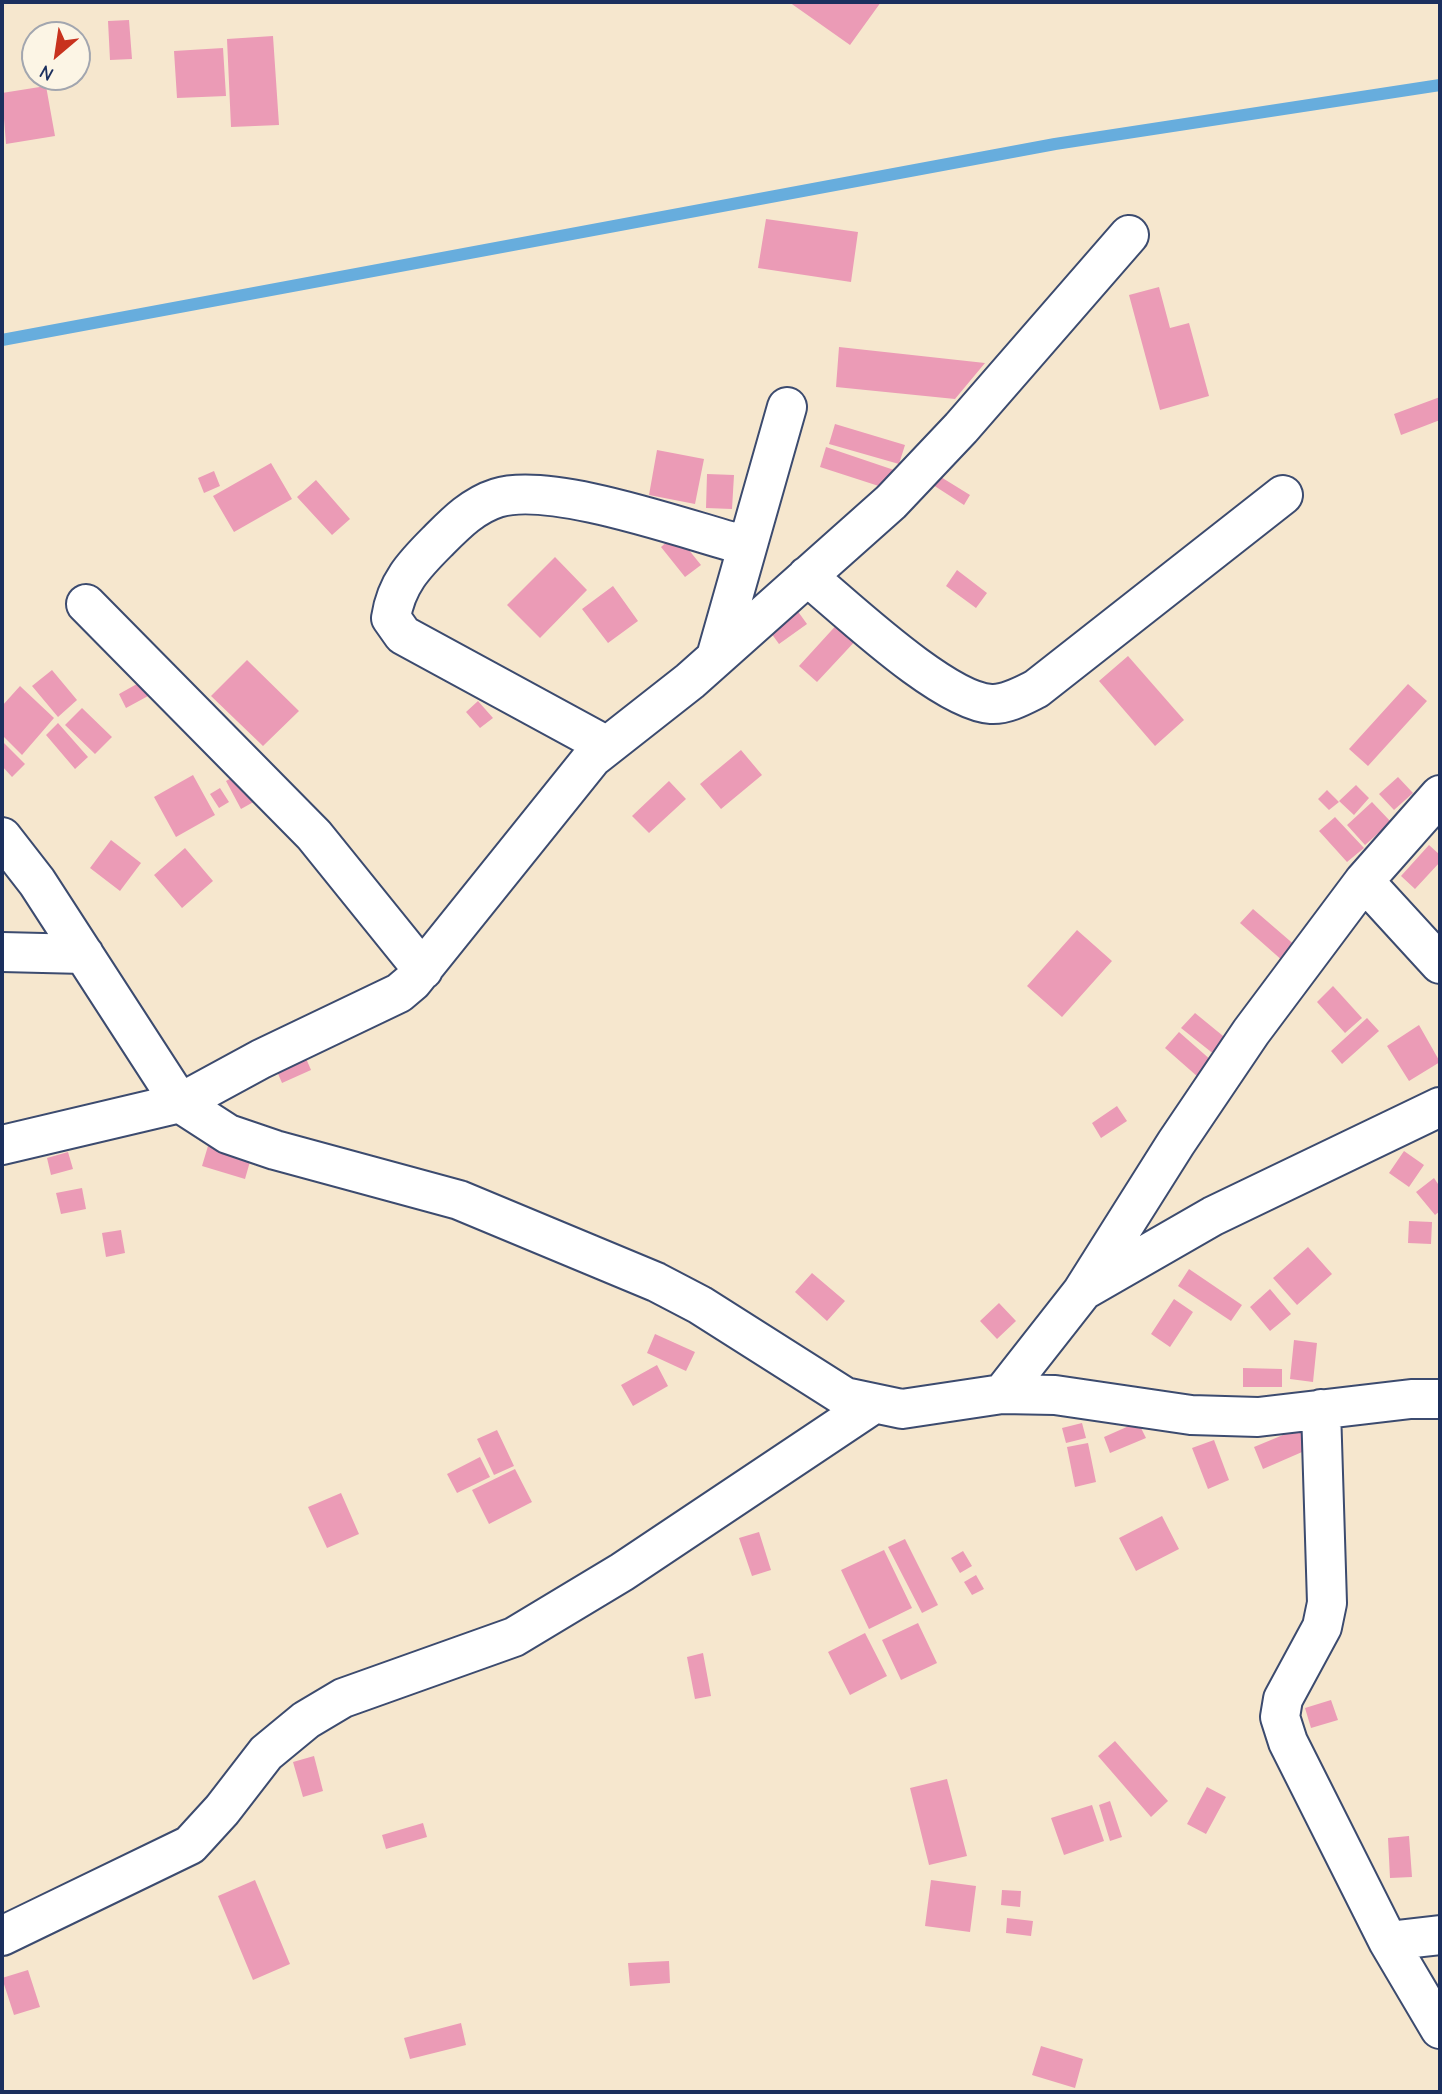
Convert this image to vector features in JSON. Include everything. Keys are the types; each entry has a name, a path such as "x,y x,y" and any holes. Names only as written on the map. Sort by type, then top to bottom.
{"street":[{"path":"2,1145 180,1103 261,1059 399,993 423,970 572,779 607,746 665,702 891,502 961,428 1129,235"},
{"path":"716,657 787,407"},
{"path":"607,746 403,635 391,618 409,570 466,514 482,504 499,497 542,493 747,546"},
{"path":"807,576 942,685 990,704 1013,700 1036,689 1283,495"},
{"path":"86,604 314,835 423,970"},
{"path":"1002,1394 1082,1292 1176,1143 1251,1032 1364,881 1440,794"},
{"path":"2,837 37,882 180,1103 228,1134 275,1150 459,1200 656,1282 700,1305 845,1397 872,1405 902,1409 1002,1394 1055,1395 1191,1415 1258,1417 1440,1399"},
{"path":"1364,881 1440,964"},
{"path":"2,952 84,954"},
{"path":"1082,1292 1213,1216 1440,1107"},
{"path":"2,1936 190,1845 267,1753 306,1720 344,1698 525,1631 622,1572 872,1405"},
{"path":"1321,1409 1327,1603 1322,1627 1283,1699 1280,1717 1288,1742 1388,1941 1440,2029"},
{"path":"1388,1941 1440,1935"}],"building":[{"path":"789,2 881,2 850,45"},
{"path":"129,20 132,59 110,60 108,21"},
{"path":"273,36 279,125 231,127 227,39"},
{"path":"223,48 226,96 177,98 174,51"},
{"path":"21,90 47,91 55,136 6,144 2,93"},
{"path":"766,219 858,232 851,282 758,268"},
{"path":"1159,287 1170,328 1189,323 1209,396 1160,410 1129,295"},
{"path":"839,347 985,363 955,399 836,387"},
{"path":"1440,397 1440,420 1401,435 1394,414"},
{"path":"835,424 905,445 899,464 829,444"},
{"path":"826,447 894,470 888,489 820,467"},
{"path":"657,450 704,459 695,504 649,495"},
{"path":"271,463 292,499 234,532 213,496"},
{"path":"214,471 220,486 204,493 198,478"},
{"path":"707,474 734,475 732,509 706,508"},
{"path":"936,474 970,495 964,505 930,483"},
{"path":"316,480 350,519 332,535 297,497"},
{"path":"676,534 701,565 685,577 661,547"},
{"path":"555,557 587,590 540,638 507,605"},
{"path":"957,570 987,593 976,608 946,586"},
{"path":"613,586 638,621 608,643 582,609"},
{"path":"794,606 807,624 779,644 766,626"},
{"path":"841,620 859,637 817,682 799,666"},
{"path":"1128,656 1184,720 1155,746 1099,681"},
{"path":"247,660 299,711 263,746 211,696"},
{"path":"52,670 77,700 58,717 32,686"},
{"path":"153,675 161,689 126,708 119,694"},
{"path":"1408,684 1427,701 1368,766 1349,749"},
{"path":"20,686 54,718 22,755 2,735 2,706"},
{"path":"478,701 493,718 480,728 466,712"},
{"path":"82,708 112,737 95,754 65,725"},
{"path":"58,723 88,757 75,769 46,735"},
{"path":"2,741 25,764 12,777 2,766"},
{"path":"741,750 762,775 721,809 700,784"},
{"path":"242,772 257,800 241,809 226,781"},
{"path":"193,775 215,815 176,837 154,797"},
{"path":"1398,777 1413,793 1394,810 1379,794"},
{"path":"669,781 686,799 649,833 632,816"},
{"path":"1356,785 1369,798 1354,815 1339,801"},
{"path":"220,788 229,802 219,808 210,794"},
{"path":"1327,790 1339,802 1329,810 1318,799"},
{"path":"1372,802 1391,822 1365,845 1347,825"},
{"path":"1335,817 1364,848 1347,862 1319,831"},
{"path":"111,840 141,863 120,891 90,868"},
{"path":"1429,845 1440,855 1440,862 1415,889 1401,876"},
{"path":"185,848 213,881 182,908 154,875"},
{"path":"1253,909 1297,947 1284,962 1240,923"},
{"path":"1077,930 1112,961 1062,1017 1027,986"},
{"path":"1333,986 1362,1018 1345,1033 1317,1002"},
{"path":"1195,1013 1228,1040 1215,1055 1181,1028"},
{"path":"1367,1018 1379,1031 1342,1064 1331,1051"},
{"path":"1419,1025 1440,1062 1409,1081 1387,1046"},
{"path":"1179,1032 1212,1061 1198,1077 1165,1048"},
{"path":"302,1049 311,1070 282,1083 273,1062"},
{"path":"1117,1106 1127,1121 1101,1138 1092,1123"},
{"path":"208,1146 251,1158 245,1179 202,1166"},
{"path":"1404,1151 1424,1165 1409,1187 1389,1173"},
{"path":"68,1152 73,1169 51,1175 47,1158"},
{"path":"1434,1178 1440,1187 1440,1211 1435,1215 1416,1192"},
{"path":"82,1188 86,1209 61,1214 56,1193"},
{"path":"1409,1221 1432,1222 1431,1244 1408,1243"},
{"path":"121,1230 125,1253 106,1257 102,1233"},
{"path":"1308,1247 1332,1274 1297,1305 1273,1278"},
{"path":"1189,1269 1242,1305 1231,1321 1178,1286"},
{"path":"812,1273 845,1301 827,1321 795,1292"},
{"path":"1270,1289 1291,1314 1270,1331 1250,1307"},
{"path":"1174,1299 1193,1312 1170,1347 1151,1334"},
{"path":"999,1303 1016,1321 997,1339 980,1321"},
{"path":"655,1334 695,1352 686,1371 647,1353"},
{"path":"1294,1340 1317,1343 1313,1382 1290,1379"},
{"path":"657,1365 668,1386 633,1406 621,1385"},
{"path":"1243,1368 1282,1369 1282,1387 1243,1387"},
{"path":"1138,1422 1146,1438 1110,1453 1104,1437"},
{"path":"1082,1423 1086,1438 1066,1443 1062,1428"},
{"path":"1300,1428 1309,1449 1263,1469 1254,1447"},
{"path":"497,1430 514,1466 494,1475 477,1439"},
{"path":"1214,1440 1229,1480 1208,1489 1192,1448"},
{"path":"1088,1443 1096,1482 1075,1487 1067,1447"},
{"path":"480,1457 490,1477 457,1493 447,1474"},
{"path":"515,1469 532,1502 489,1524 472,1490"},
{"path":"341,1493 359,1534 327,1548 308,1507"},
{"path":"1162,1516 1179,1549 1136,1571 1119,1538"},
{"path":"759,1532 771,1570 752,1576 739,1538"},
{"path":"905,1539 938,1605 922,1613 888,1547"},
{"path":"884,1550 912,1608 869,1629 841,1570"},
{"path":"963,1551 972,1566 960,1573 951,1558"},
{"path":"976,1575 984,1589 972,1595 964,1582"},
{"path":"918,1623 937,1663 901,1680 882,1640"},
{"path":"865,1633 887,1676 850,1695 828,1652"},
{"path":"703,1653 711,1696 695,1699 687,1657"},
{"path":"1331,1700 1338,1720 1311,1728 1305,1708"},
{"path":"1115,1741 1168,1801 1151,1817 1098,1756"},
{"path":"314,1756 323,1791 303,1797 293,1762"},
{"path":"947,1779 967,1856 929,1865 910,1788"},
{"path":"1207,1787 1226,1797 1206,1834 1187,1824"},
{"path":"1110,1801 1122,1837 1110,1841 1099,1805"},
{"path":"1092,1805 1104,1841 1064,1855 1051,1818"},
{"path":"423,1823 427,1837 386,1849 382,1835"},
{"path":"1409,1836 1412,1877 1390,1878 1388,1838"},
{"path":"255,1880 290,1964 253,1980 218,1896"},
{"path":"931,1880 976,1886 970,1932 925,1926"},
{"path":"1002,1890 1021,1891 1020,1907 1001,1905"},
{"path":"1007,1918 1033,1921 1031,1936 1006,1933"},
{"path":"669,1961 670,1983 630,1986 628,1963"},
{"path":"28,1970 40,2007 14,2015 2,1978"},
{"path":"461,2023 466,2045 410,2059 404,2038"},
{"path":"1041,2046 1083,2059 1075,2088 1032,2075"}],"waterway":[{"path":"2,340 1055,144 1440,85"}]}
